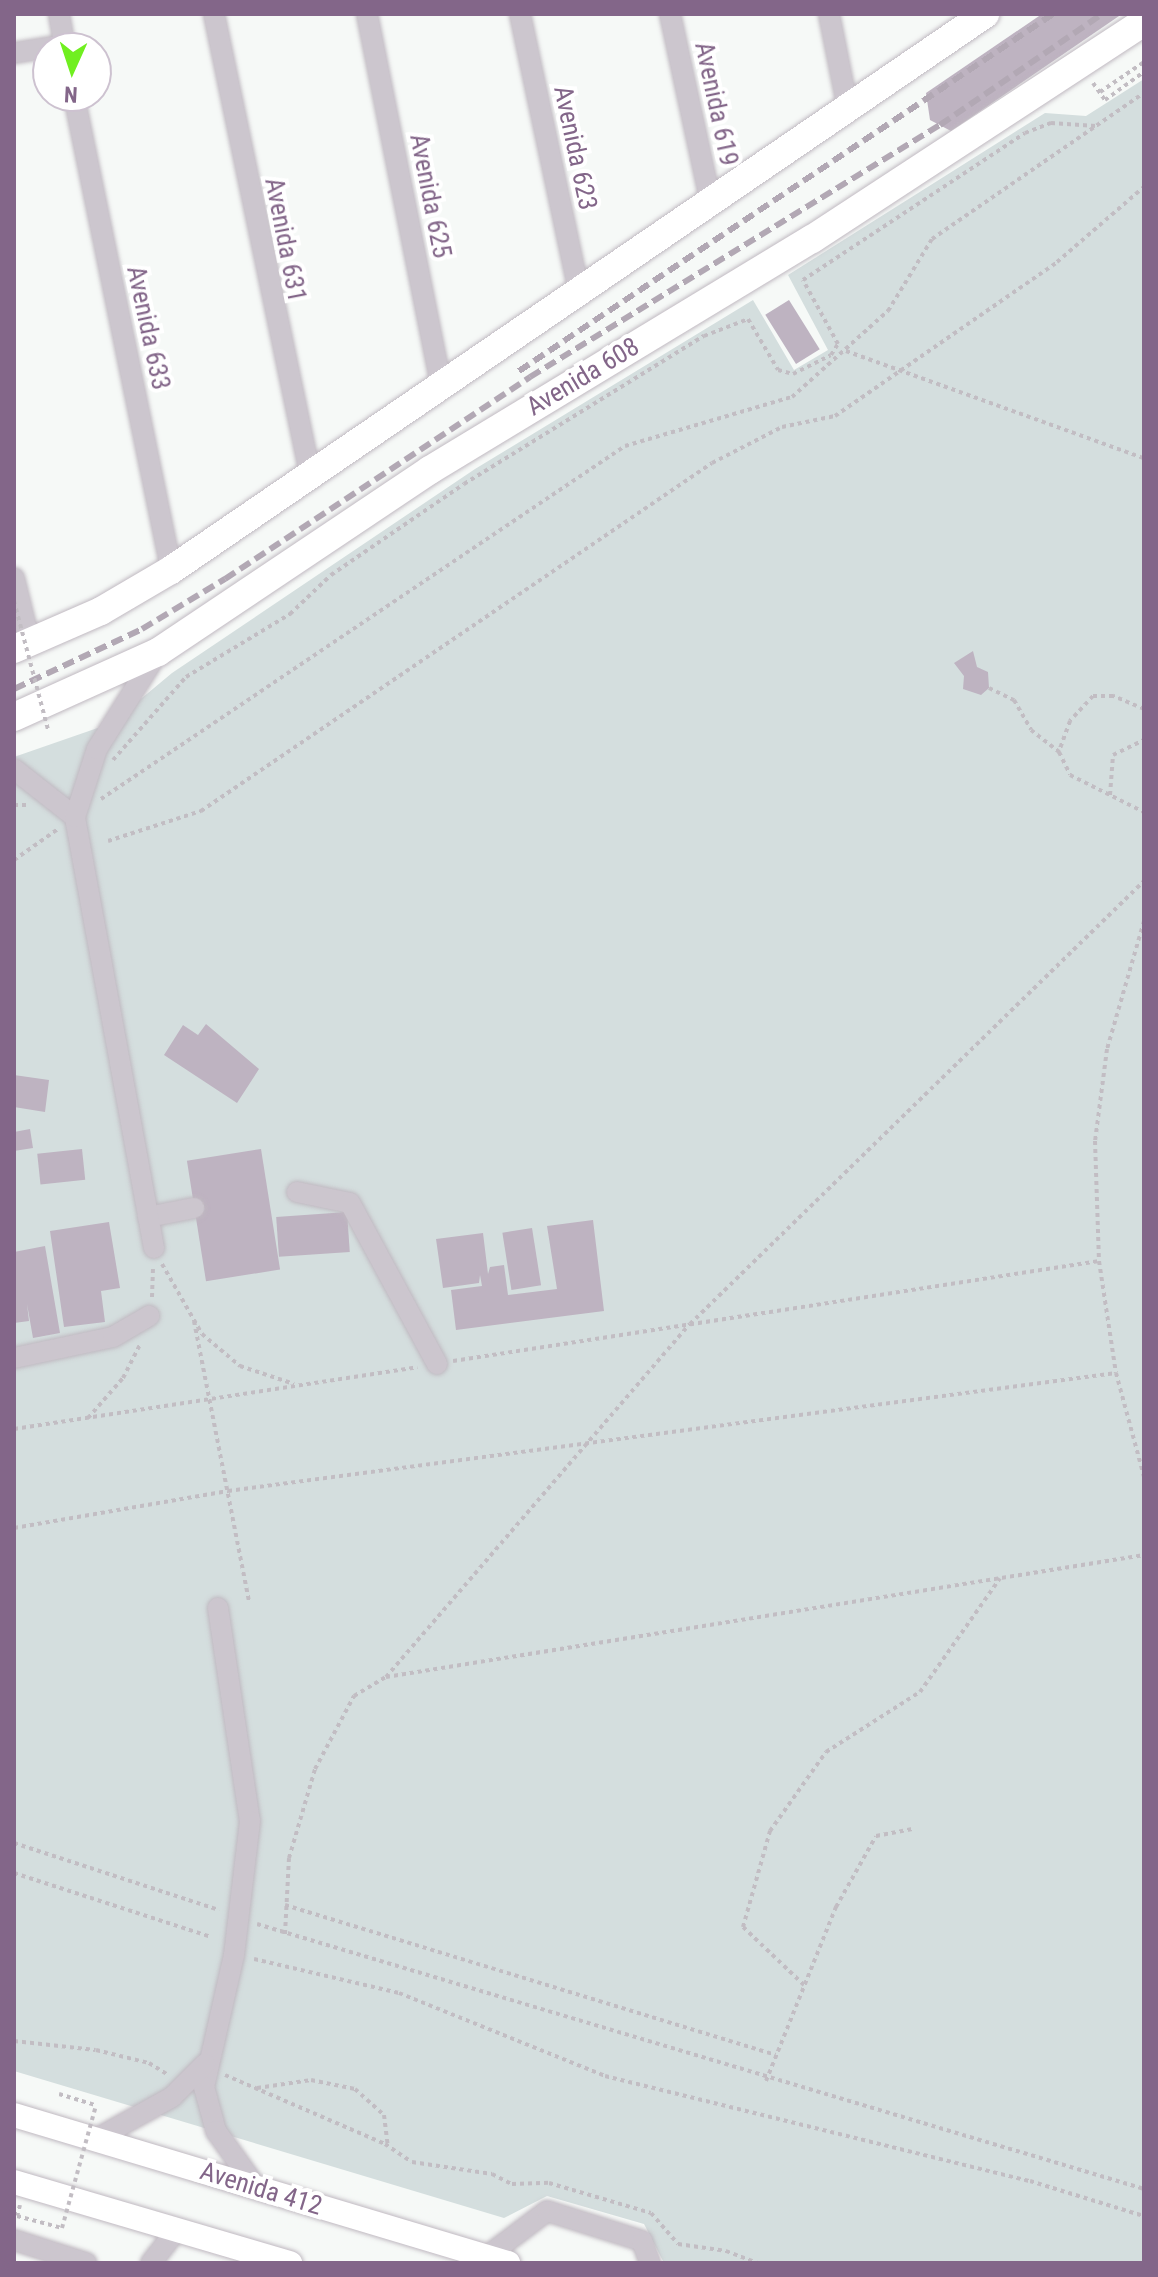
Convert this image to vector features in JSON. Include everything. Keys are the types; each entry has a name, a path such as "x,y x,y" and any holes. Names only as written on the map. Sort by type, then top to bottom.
{"highway":[{"path":"22,646 171,570 848,109 952,27 985,14"},
{"name":"Avenida 608","path":"14,717 158,652 430,470 812,239 1144,22"}],"main road":[{"name":"Avenida 412","path":"14,2115 497,2260"},
{"path":"14,2182 290,2263"}],"street":[{"name":"Avenida 631","path":"214,14 310,475"},
{"name":"Avenida 625","path":"367,14 442,388"},
{"name":"Avenida 623","path":"520,14 579,292"},
{"name":"Avenida 619","path":"670,14 711,204"},
{"path":"829,14 848,109"},
{"name":"Avenida 633","path":"77,112 171,570"},
{"path":"14,578 22,646"},
{"path":"154,1248 75,817 97,749 158,652"},
{"path":"14,769 75,817"},
{"path":"297,1192 350,1203 437,1364"},
{"path":"148,1217 194,1208"},
{"path":"14,1358 113,1337 149,1316"},
{"path":"218,1608 250,1821 239,1917 213,2069 216,2131 256,2187"},
{"path":"96,2139 146,2115 213,2069"},
{"path":"497,2260 547,2211 642,2241 650,2263"},
{"path":"151,2263 176,2231"},
{"path":"14,2240 86,2263"}],"path":[{"path":"1100,92 1144,62"},
{"path":"1105,100 1144,72"},
{"path":"14,860 625,446 792,397 888,311 932,239 1144,93"},
{"path":"108,764 127,751 186,677 290,614 331,575 464,484 704,336 748,319 778,370 793,374 831,355 838,344 803,280 1025,133 1051,123 1096,126"},
{"path":"108,841 201,811 712,463 782,427 835,416 1057,262 1144,187"},
{"path":"846,351 1144,458"},
{"path":"14,601 48,730"},
{"path":"989,688 1014,700 1031,730 1059,752 1070,775 1144,812"},
{"path":"1059,752 1070,721 1093,696 1113,696 1144,709"},
{"path":"1110,795 1113,755 1144,740"},
{"path":"14,805 31,805"},
{"path":"285,1934 289,1858 320,1756 354,1696 386,1677 690,1324 1144,881"},
{"path":"1144,921 1107,1049 1095,1141 1099,1261 1116,1373 1144,1477"},
{"path":"154,1248 194,1321 249,1601"},
{"path":"14,1429 1099,1261"},
{"path":"194,1321 240,1366 296,1385"},
{"path":"14,1528 228,1491 1116,1373"},
{"path":"386,1677 1144,1555"},
{"path":"804,1985 743,1927 770,1831 826,1752 920,1692 1000,1578"},
{"path":"766,2081 836,1907 876,1836 912,1829"},
{"path":"14,1843 285,1934 766,2081 1144,2189"},
{"path":"14,1873 211,1937"},
{"path":"285,1905 776,2055"},
{"path":"254,1959 399,1993 605,2076 1030,2181 1144,2216"},
{"path":"14,2041 96,2050 149,2063 168,2075"},
{"path":"213,2069 388,2146 412,2162 492,2174 512,2184 549,2183 651,2213 678,2244 758,2263"},
{"path":"255,2088 311,2080 355,2089 384,2115 388,2146"},
{"path":"17,2216 62,2228 96,2105 59,2094"}],"shaded area":[{"path":"1144,79 1144,2263 664,2263 644,2224 547,2196 504,2218 14,2071 14,757 112,723 172,673 475,469 753,300 794,370 828,350 788,275 1045,113 1086,116"}],"building":[{"path":"1042,14 1122,14 951,131 930,120 926,93"},
{"path":"789,300 820,349 796,364 765,315"},
{"path":"973,651 977,667 988,672 989,688 981,695 963,689 964,676 954,663"},
{"path":"206,1024 259,1069 237,1103 164,1055 183,1025 198,1035"},
{"path":"14,1075 49,1080 45,1112 14,1107"},
{"path":"30,1129 33,1148 14,1151 14,1132"},
{"path":"82,1149 85,1180 40,1185 37,1154"},
{"path":"261,1149 280,1269 206,1281 187,1161"},
{"path":"347,1212 350,1252 279,1257 276,1217"},
{"path":"593,1220 604,1311 456,1330 451,1290 482,1286 480,1275 479,1283 443,1288 436,1239 483,1233 488,1274 490,1267 504,1265 508,1295 557,1289 547,1226"},
{"path":"109,1222 120,1288 101,1291 105,1322 64,1327 50,1231"},
{"path":"532,1228 541,1285 511,1290 502,1233"},
{"path":"45,1246 60,1333 33,1338 27,1304 29,1321 14,1323 14,1252"}],"railway":[{"path":"519,371 1053,14"},
{"path":"14,689 142,629 225,579 530,377 940,125 1102,14"}]}
